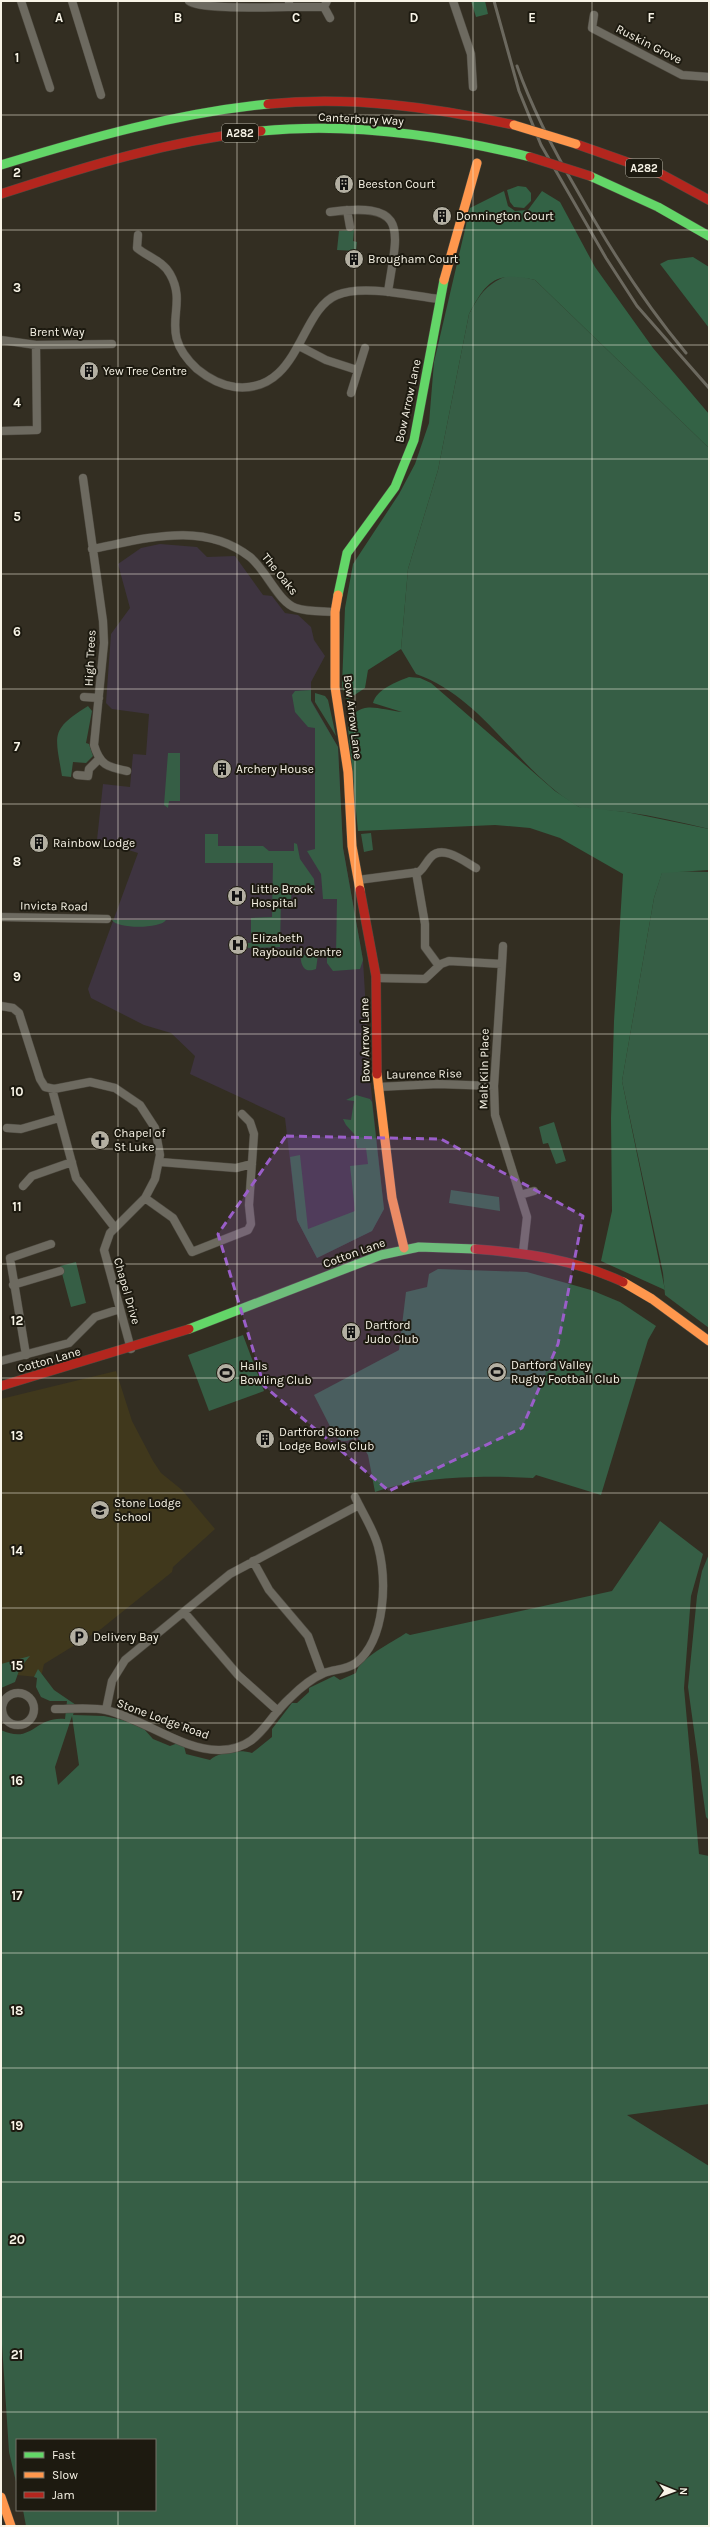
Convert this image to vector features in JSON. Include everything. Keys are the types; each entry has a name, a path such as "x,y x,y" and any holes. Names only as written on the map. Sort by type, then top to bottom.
{"main road":[{"name":"Canterbury Way","path":"1,165 80,140 174,116 306,100 383,102 452,112 514,125 576,144 661,174 709,200"},
{"name":"Canterbury Way","path":"1,194 85,168 180,143 282,129 381,130 448,138 530,157 590,176 658,207 709,236"},
{"name":"Bow Arrow Lane","path":"404,1248 392,1198 378,1087 375,1046 376,978 352,846 342,724 334,687 336,612 348,553 395,487 414,440 440,299 477,163"},
{"name":"Cotton Lane","path":"1,1386 131,1349 236,1312 355,1263 404,1248 449,1248 523,1252 566,1259 625,1281 668,1308 709,1341"},
{"path":"1,2497 11,2526"}],"street":[{"path":"21,1 50,88"},
{"path":"72,1 101,95"},
{"path":"189,1 201,6 326,4 330,18"},
{"path":"453,1 471,54 474,86"},
{"name":"Ruskin Grove","path":"594,15 592,28 682,75 709,77"},
{"path":"332,212 366,209 378,212 386,217 394,228 397,243 388,292"},
{"path":"347,210 350,227"},
{"path":"138,235 137,248 160,263 170,273 176,291 175,331 177,343 187,358 210,378 236,387 256,384 277,373 299,346 318,312 332,297 347,292 388,292 440,299"},
{"name":"Brent Way","path":"1,340 36,345 112,344"},
{"path":"1,431 37,430 36,345"},
{"path":"299,346 326,360 357,370"},
{"path":"351,393 364,348"},
{"name":"High Trees","path":"83,478 104,643 94,745 99,759"},
{"name":"The Oaks","path":"92,549 181,534 210,538 236,548 256,562 289,605 302,609 336,612"},
{"path":"84,698 99,698"},
{"path":"77,775 88,776 89,768 99,759 108,768 127,771"},
{"path":"358,880 416,872 424,868 431,856 439,853 455,855 476,868"},
{"path":"416,872 425,924 425,947 439,966"},
{"name":"Invicta Road","path":"1,917 106,919"},
{"name":"Malt Kiln Place","path":"503,946 494,1086 495,1115 526,1214 523,1252"},
{"path":"376,978 424,979 439,966 450,961 502,964"},
{"path":"1,1006 13,1008 19,1013 41,1082 45,1087 52,1089 79,1184 115,1228"},
{"name":"Chapel Drive","path":"52,1089 79,1083 108,1085 127,1094 144,1109 153,1124 158,1144 160,1162 155,1179 145,1198 115,1228 107,1239 104,1254 131,1349"},
{"name":"Laurence Rise","path":"378,1087 438,1084 494,1086"},
{"path":"145,1198 170,1216 178,1224 191,1252 197,1252 248,1230 251,1224 249,1205 254,1134 250,1122 242,1114"},
{"path":"7,1128 21,1129 59,1118"},
{"path":"23,1186 32,1176 72,1162"},
{"path":"160,1162 236,1168 252,1164"},
{"path":"520,1195 534,1191"},
{"path":"26,1355 13,1285 10,1258 51,1244"},
{"path":"13,1285 60,1271"},
{"path":"1,1361 69,1343 95,1317 120,1309"},
{"path":"106,1710 110,1685 120,1666 184,1612 230,1574 357,1501 374,1536 380,1557 379,1625 370,1647 357,1661 345,1669 322,1674 295,1692 278,1711 245,1682 184,1612"},
{"path":"253,1561 268,1590 308,1636 322,1674"},
{"path":"14,1693 23,1694 31,1700 34,1708 31,1719 24,1725 11,1724 2,1718 2,1702 14,1693"},
{"name":"Stone Lodge Road","path":"55,1709 106,1710 199,1747 220,1750 238,1747 260,1735 278,1711"}],"highlighted area":[{"path":"286,1136 441,1139 583,1216 558,1344 522,1428 389,1491 264,1386 218,1234"}],"shaded area":[{"name":"Little Brook Hospital","path":"160,544 197,547 207,557 235,556 263,595 272,596 285,613 298,615 311,627 314,640 325,656 311,682 311,700 338,747 343,848 363,960 370,1079 384,1209 372,1231 317,1258 297,1220 285,1118 190,1074 195,1056 171,1033 144,1025 91,998 88,989 138,853 97,840 103,784 130,787 133,754 146,755 149,714 112,709 106,703 111,634 130,608 118,564 141,548"},
{"name":"Stone Lodge School","path":"116,1371 132,1421 153,1461 161,1473 182,1490 215,1529 173,1567 172,1572 101,1629 44,1664 42,1673 37,1677 17,1675 25,1662 1,1666 1,1399"}],"green space":[{"path":"471,1 485,1 488,14 476,17"},
{"path":"518,186 526,187 531,193 531,201 524,208 514,207 510,202 507,190"},
{"path":"504,191 508,206 515,211 528,210 542,191 560,202 595,267 653,348 709,414 709,448 535,280 522,277 511,277 494,281 481,293 469,314 438,470 408,569 401,649 368,670 365,688 347,700 342,686 345,608 353,564 399,494 415,464 429,423 434,362 470,208"},
{"path":"354,230 353,241 357,242 356,251 337,250 339,231"},
{"path":"693,257 709,267 709,328 660,264 668,260"},
{"path":"512,274 535,280 709,448 709,829 646,815 620,811 587,809 577,806 536,774 481,717 461,700 440,685 416,674 401,649 408,569 438,470 469,314 481,294 486,289 496,281"},
{"path":"409,677 420,678 431,683 555,791 579,807 626,812 709,829 709,870 662,873 654,898 622,1081 665,1290 601,1261 612,1211 611,1118 614,1021 623,874 560,838 530,828 495,825 358,831 348,728 356,712 362,709 376,708 402,712 373,703 378,694 383,690"},
{"path":"311,690 311,701 338,747 343,848 363,960 360,969 333,971 327,963 327,955 336,955 337,899 323,899 321,874 307,851 315,849 315,728 308,727 295,712 292,695 295,691"},
{"path":"315,693 325,696 328,700 336,736 315,702"},
{"path":"88,706 92,711 86,743 89,744 93,756 86,763 73,762 71,777 62,776 57,742 58,734 67,721"},
{"path":"168,753 180,753 180,801 169,801 168,808 164,805"},
{"path":"371,833 373,850 364,852 361,834"},
{"path":"205,834 218,834 218,846 263,846 269,851 294,851 294,843 297,844 300,859 314,879 315,890 292,890 291,899 281,899 280,947 243,948 243,943 251,943 251,918 272,917 273,863 205,863"},
{"path":"662,872 709,872 709,1328 665,1295 663,1273 622,1081 654,898"},
{"path":"112,920 166,920 156,925 139,927 121,925"},
{"path":"301,955 318,955 316,969 306,969 302,965"},
{"path":"356,1095 370,1099 372,1102 384,1209 372,1231 317,1258 297,1220 290,1157 300,1155 308,1229 355,1211 350,1166 368,1164 366,1148 357,1148 355,1135 343,1119 351,1120 354,1101 346,1100"},
{"path":"554,1122 566,1161 556,1164 548,1143 543,1144 539,1127"},
{"path":"451,1190 499,1197 500,1211 449,1203"},
{"path":"76,1262 86,1303 71,1307 60,1266"},
{"name":"Dartford Valley Rugby Football Club","path":"438,1269 527,1272 591,1290 620,1302 656,1326 648,1340 601,1495 536,1475 533,1478 474,1477 432,1480 392,1487 375,1492 368,1455 357,1437 345,1441 337,1439 314,1395 399,1350 406,1292 427,1287 429,1274"},
{"name":"Halls Bowling Club","path":"243,1335 264,1391 209,1411 188,1355"},
{"path":"660,1521 703,1554 691,1596 684,1688 699,1854 709,1856 709,2104 627,2115 709,2166 709,2526 26,2526 23,2511 156,2511 156,2439 16,2439 16,2482 9,2452 1,2329 1,1730 12,1734 20,1734 55,1719 65,1719 67,1701 50,1701 41,1697 36,1687 37,1678 34,1677 38,1669 54,1690 76,1705 73,1715 104,1716 123,1720 144,1729 153,1739 170,1746 178,1743 184,1746 186,1754 210,1760 218,1755 230,1752 242,1751 252,1753 272,1737 272,1729 292,1703 297,1703 309,1692 309,1688 334,1676 340,1680 356,1673 358,1667 377,1651 406,1633 410,1635 612,1591","holes":["72,1716 79,1765 58,1785 55,1767"]},
{"path":"709,1554 709,1820 706,1817 688,1687 697,1596 702,1571"},
{"path":"30,1656 20,1668 15,1682 1,1688 1,1664"}],"railway":[{"path":"494,1 519,91 541,145 606,258 637,306 709,388"},
{"path":"517,66 544,130 590,213 615,255 642,295 686,353"}],"traffic: fast":[{"path":"1,165 100,136 167,120 234,108 268,104"},
{"path":"261,131 329,128 396,132 464,142 530,157"},
{"path":"590,176 658,207 709,236"},
{"path":"338,595 347,553 395,487 414,440 444,280"},
{"path":"189,1329 381,1255 419,1247 475,1249"}],"traffic: slow":[{"path":"514,125 576,144"},
{"path":"444,280 477,163"},
{"path":"338,595 335,612 335,687 348,772 352,846 360,890"},
{"path":"377,1074 392,1198 404,1248"},
{"path":"623,1282 652,1299 709,1341"},
{"path":"1,2497 11,2526"}],"traffic: jam":[{"path":"268,104 330,101 361,102 422,108 514,125"},
{"path":"1,194 130,155 194,141 261,131"},
{"path":"576,144 661,174 709,200"},
{"path":"530,157 590,176"},
{"path":"360,890 376,976 377,1074"},
{"path":"475,1249 532,1255 569,1263 605,1274 623,1282"},
{"path":"1,1386 189,1329"}],"place":[{"name":"Beeston Court","path":"344,184"},
{"name":"Donnington Court","path":"442,216"},
{"name":"Brougham Court","path":"354,259"},
{"name":"Yew Tree Centre","path":"89,371"},
{"name":"Archery House","path":"222,769"},
{"name":"Rainbow Lodge","path":"39,843"},
{"name":"Little Brook Hospital","path":"237,896"},
{"name":"Elizabeth Raybould Centre","path":"238,945"},
{"name":"Chapel of St Luke","path":"100,1140"},
{"name":"Dartford Judo Club","path":"351,1332"},
{"name":"Dartford Valley Rugby Football Club","path":"497,1372"},
{"name":"Halls Bowling Club","path":"226,1373"},
{"name":"Dartford Stone Lodge Bowls Club","path":"265,1439"},
{"name":"Stone Lodge School","path":"100,1510"},
{"name":"Delivery Bay","path":"79,1637"}]}
